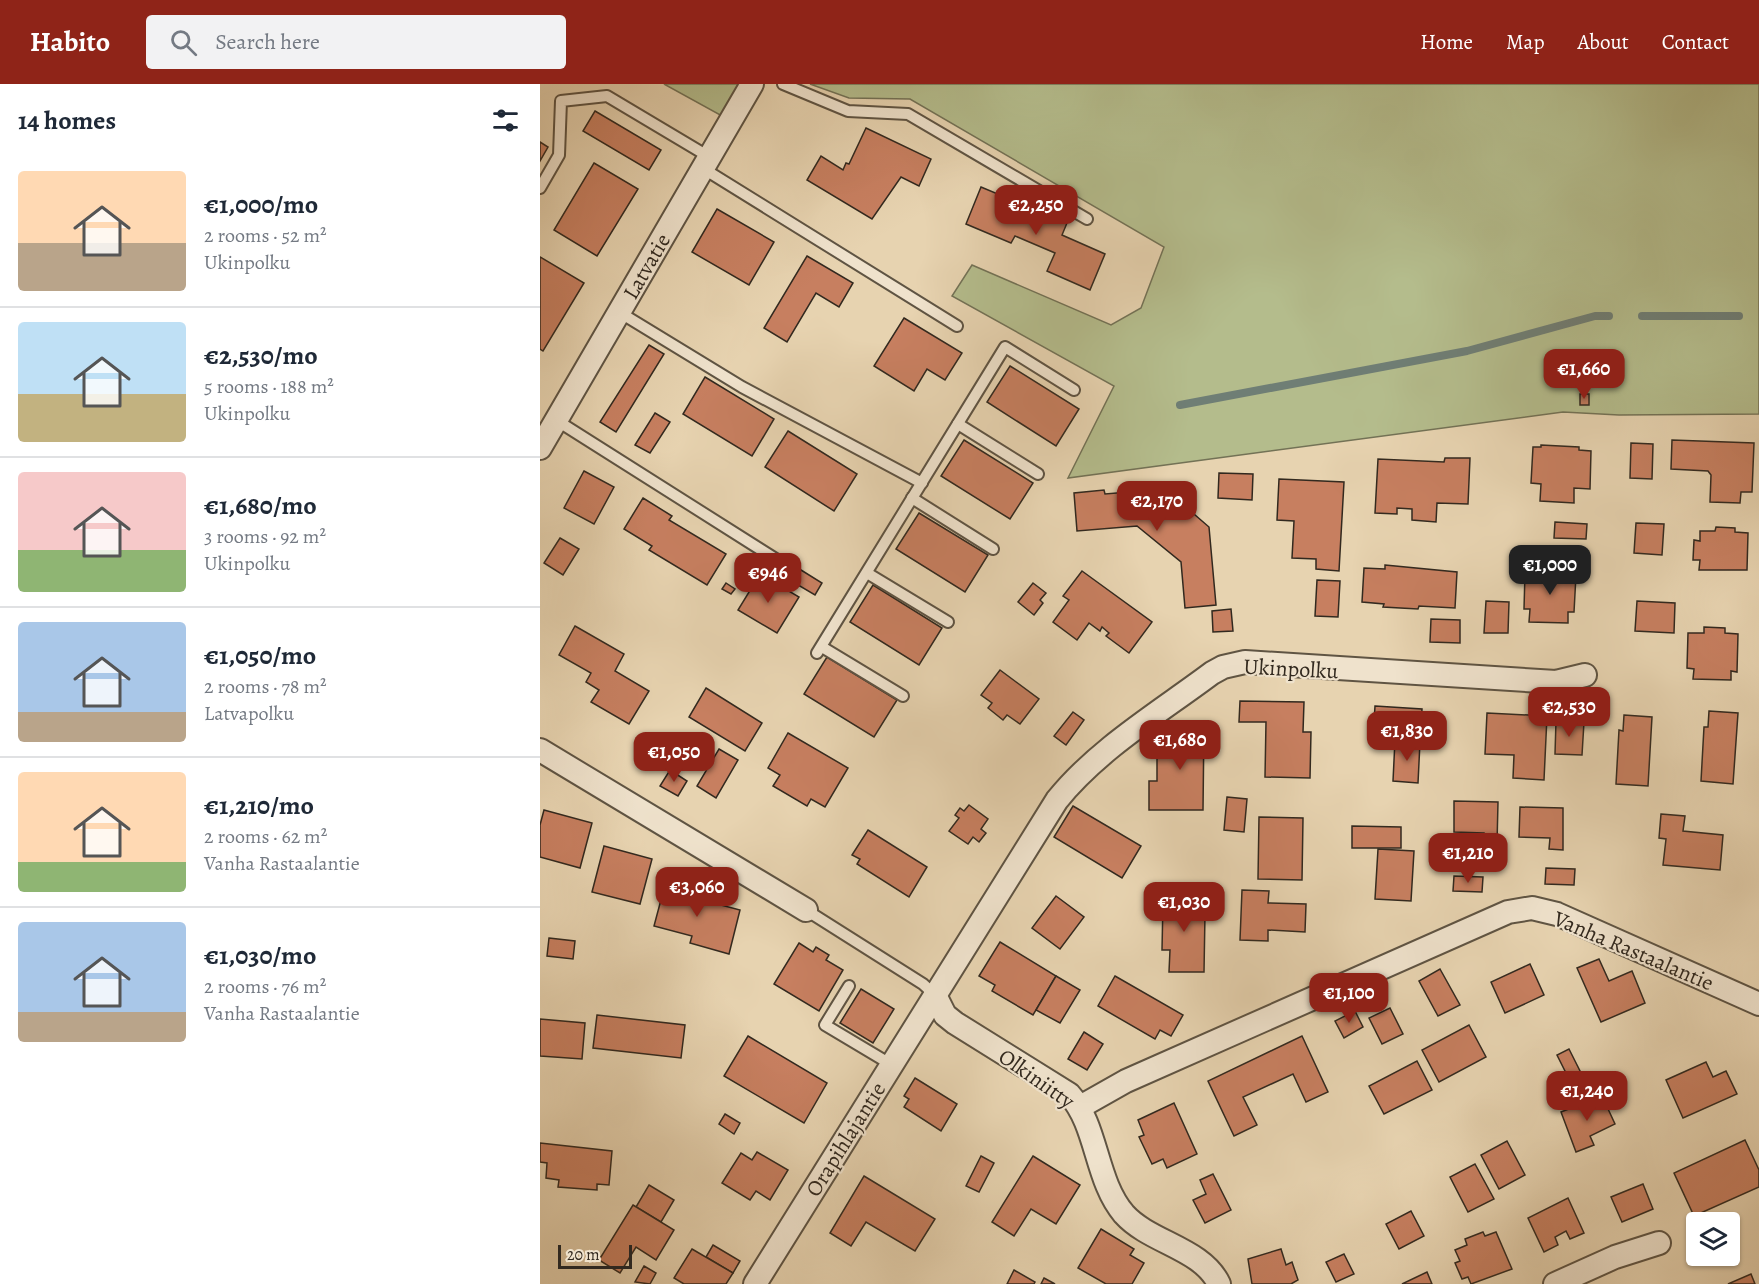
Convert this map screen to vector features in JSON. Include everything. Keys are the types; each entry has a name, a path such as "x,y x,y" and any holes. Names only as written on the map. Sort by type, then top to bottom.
{"street":[{"name":"Latvatie","path":"540,448 708,164 752,84"},
{"name":"Ukinpolku","path":"935,995 1031,839 1067,787 1140,726 1222,667 1245,662 1556,682 1585,675"},
{"path":"540,750 806,910"},
{"name":"Vanha Rastaalantie","path":"1080,1107 1126,1081 1508,912 1532,908 1557,915 1759,1004"},
{"name":"Orapihlajantie","path":"755,1284 935,995"},
{"name":"Olkiniitty","path":"935,995 945,1015 955,1023 1069,1094 1080,1107 1095,1151 1124,1213 1135,1223 1207,1267 1219,1284"},
{"path":"1555,1284 1615,1257 1659,1243"}],"lane":[{"path":"783,84 848,111 908,114 1087,219"},
{"path":"540,188 559,155 561,101 607,96 957,326"},
{"path":"619,312 742,387 922,483"},
{"path":"903,696 820,650 1005,347 1074,390"},
{"path":"556,420 782,563"},
{"path":"958,424 1038,474"},
{"path":"912,498 993,549"},
{"path":"867,573 948,622"},
{"name":"Olkiniitty","path":"806,910 923,984 935,995"},
{"path":"849,986 825,1025 892,1065"}],"green space":[{"path":"664,84 740,84 722,116"},
{"path":"810,84 1759,84 1759,414 1619,415 1563,412 1068,478 1114,386 952,296 972,265 1111,325 1141,308 1164,247 910,99 849,98"}],"building":[{"path":"595,111 661,150 649,170 583,131"},
{"path":"866,128 931,159 919,186 901,177 872,219 807,180 821,156 843,170 846,163 849,164"},
{"path":"540,142 548,147 540,161"},
{"path":"594,163 638,189 597,256 554,230"},
{"path":"981,187 1067,223 1062,235 1105,254 1090,290 1047,271 1055,253 1015,236 1011,243 966,224"},
{"path":"717,209 774,242 749,285 692,252"},
{"path":"807,256 853,283 839,307 816,293 787,342 764,328"},
{"path":"540,257 584,283 543,351 540,349"},
{"path":"904,318 962,353 945,380 927,369 914,391 874,366"},
{"path":"649,345 664,354 616,432 600,422"},
{"path":"1010,366 1079,409 1056,446 987,402"},
{"path":"705,377 774,419 752,456 683,414"},
{"path":"1580,394 1589,394 1589,405 1580,405"},
{"path":"655,413 670,422 650,453 635,445"},
{"path":"788,431 857,474 834,511 765,467"},
{"path":"964,440 1033,483 1010,519 941,476"},
{"path":"1672,440 1754,443 1752,492 1741,492 1740,503 1710,502 1711,475 1708,471 1671,469"},
{"path":"1631,443 1653,444 1652,479 1630,478"},
{"path":"1541,445 1579,447 1579,450 1591,451 1590,489 1574,488 1574,503 1540,501 1541,484 1531,483 1533,447 1541,447"},
{"path":"1445,458 1470,458 1468,504 1437,503 1436,522 1412,520 1412,509 1397,508 1397,514 1375,513 1378,459 1444,462"},
{"path":"584,471 614,487 594,524 564,508"},
{"path":"1219,473 1253,474 1252,500 1218,498"},
{"path":"1279,479 1344,482 1339,571 1316,569 1316,559 1292,558 1294,521 1277,520"},
{"path":"1165,489 1209,527 1216,605 1185,608 1181,562 1137,526 1077,531 1074,493 1104,490 1105,494"},
{"path":"643,498 672,516 669,520 726,554 707,585 649,550 652,546 624,529"},
{"path":"919,513 988,555 965,592 896,549"},
{"path":"1555,522 1587,524 1586,539 1554,538"},
{"path":"1636,523 1664,524 1662,555 1634,553"},
{"path":"1716,527 1735,528 1735,532 1748,533 1747,570 1699,570 1700,560 1693,560 1694,540 1700,541 1700,531 1715,531"},
{"path":"560,538 579,549 563,575 544,563"},
{"path":"1385,565 1457,572 1455,608 1383,607 1384,604 1362,602 1364,568 1385,569"},
{"path":"1541,567 1561,568 1561,574 1576,575 1574,612 1568,612 1568,623 1529,622 1530,609 1524,609 1525,573 1541,573"},
{"path":"801,570 822,583 815,595 793,582"},
{"path":"1082,571 1152,622 1129,653 1106,636 1109,633 1102,627 1100,631 1089,623 1077,640 1053,622 1069,600 1063,596"},
{"path":"760,574 799,597 777,633 738,610"},
{"path":"1317,580 1340,581 1338,617 1315,616"},
{"path":"726,583 735,589 731,594 722,589"},
{"path":"1033,583 1046,593 1040,600 1043,603 1034,615 1018,602"},
{"path":"873,585 942,628 919,665 850,622"},
{"path":"1486,601 1509,602 1508,633 1484,633"},
{"path":"1637,601 1675,603 1674,633 1635,631"},
{"path":"1231,609 1233,631 1213,632 1212,611"},
{"path":"1431,619 1460,620 1460,643 1430,642"},
{"path":"575,626 624,654 615,671 649,691 629,724 591,702 599,690 586,682 591,673 559,655"},
{"path":"1704,627 1725,628 1725,633 1738,634 1737,672 1731,671 1731,680 1693,679 1694,669 1687,668 1688,633 1704,633"},
{"path":"827,657 897,700 874,737 804,694"},
{"path":"1000,670 1039,699 1020,724 1007,715 1003,720 988,708 992,703 981,695"},
{"path":"706,688 762,723 745,751 689,717"},
{"path":"1240,701 1304,702 1303,732 1311,732 1310,778 1265,777 1266,722 1239,722"},
{"path":"1375,706 1422,709 1420,742 1373,739"},
{"path":"1709,711 1738,713 1733,784 1701,781 1704,727 1708,727"},
{"path":"1073,712 1084,720 1066,745 1054,736"},
{"path":"1487,713 1547,716 1544,780 1513,778 1514,755 1485,754"},
{"path":"1624,715 1652,717 1648,786 1616,784 1619,730 1623,731"},
{"path":"1556,721 1584,722 1582,755 1555,754"},
{"path":"1172,723 1204,723 1203,810 1149,810 1149,781 1157,781 1157,744 1171,744"},
{"path":"788,733 848,768 825,807 811,799 807,806 773,786 780,775 768,768"},
{"path":"1395,740 1420,742 1418,783 1393,781"},
{"path":"719,749 738,760 716,798 697,786"},
{"path":"670,770 687,781 678,796 660,786"},
{"path":"1227,797 1247,799 1244,832 1224,830"},
{"path":"1454,801 1498,802 1497,844 1484,844 1484,833 1454,832"},
{"path":"969,805 988,819 981,829 986,833 979,842 973,837 968,844 949,831 959,818 955,815 960,808 964,811"},
{"path":"1073,806 1141,846 1122,878 1054,837"},
{"path":"1520,807 1563,808 1563,850 1549,849 1550,838 1519,837"},
{"path":"544,810 592,823 580,868 540,857 540,825"},
{"path":"1661,814 1685,816 1683,831 1723,835 1720,870 1663,865 1666,839 1659,838"},
{"path":"1259,817 1303,818 1302,880 1258,879"},
{"path":"1352,826 1401,827 1401,848 1352,848"},
{"path":"868,830 927,867 909,897 857,864 860,859 852,855"},
{"path":"604,846 652,859 640,904 592,892"},
{"path":"1378,849 1414,851 1411,901 1375,899"},
{"path":"1546,868 1575,869 1574,885 1545,884"},
{"path":"1454,876 1483,877 1482,892 1453,891"},
{"path":"666,881 704,891 702,900 740,910 729,954 690,943 692,936 654,926"},
{"path":"1242,890 1269,891 1268,903 1306,904 1305,932 1268,930 1268,941 1240,940"},
{"path":"1174,892 1191,892 1191,899 1201,899 1200,914 1205,914 1204,972 1169,972 1170,950 1162,950 1163,901 1174,901"},
{"path":"1056,896 1084,917 1060,949 1032,928"},
{"path":"549,938 575,941 573,959 547,956"},
{"path":"1000,942 1056,976 1033,1015 992,991 995,985 979,976"},
{"path":"799,943 813,952 816,947 829,955 826,960 843,970 819,1011 774,984"},
{"path":"1599,959 1609,981 1632,971 1645,1003 1601,1022 1577,968"},
{"path":"1530,964 1544,995 1505,1013 1491,982"},
{"path":"1440,969 1460,1005 1438,1016 1419,981"},
{"path":"1056,976 1080,990 1060,1023 1036,1010"},
{"path":"1115,976 1183,1015 1171,1036 1160,1030 1155,1039 1098,1006"},
{"path":"861,989 894,1009 873,1043 840,1023"},
{"path":"1390,1008 1403,1034 1382,1044 1369,1018"},
{"path":"1355,1011 1363,1027 1344,1038 1335,1021"},
{"path":"597,1015 685,1025 681,1058 593,1048"},
{"path":"540,1019 585,1023 582,1059 540,1056"},
{"path":"1469,1025 1486,1057 1439,1082 1422,1050"},
{"path":"1084,1032 1103,1044 1087,1070 1068,1059"},
{"path":"748,1036 827,1083 804,1123 724,1076"},
{"path":"1302,1036 1328,1092 1306,1102 1293,1074 1243,1097 1257,1125 1234,1136 1208,1081"},
{"path":"1569,1049 1581,1073 1569,1079 1557,1055"},
{"path":"1417,1061 1432,1090 1384,1114 1369,1086"},
{"path":"1706,1062 1713,1077 1726,1071 1737,1094 1683,1118 1666,1080"},
{"path":"915,1078 957,1104 941,1131 904,1107 909,1099 904,1096"},
{"path":"1602,1096 1615,1124 1590,1136 1594,1145 1576,1152 1561,1112"},
{"path":"1174,1103 1197,1154 1167,1168 1163,1159 1152,1164 1139,1137 1144,1135 1138,1120"},
{"path":"725,1114 740,1123 734,1134 719,1124"},
{"path":"1745,1140 1759,1170 1759,1187 1703,1212 1692,1212 1674,1173"},
{"path":"1507,1141 1525,1175 1499,1189 1481,1155"},
{"path":"540,1143 612,1151 609,1185 597,1184 597,1190 558,1187 559,1180 546,1178 547,1163 540,1162"},
{"path":"757,1152 788,1170 770,1200 756,1191 750,1200 722,1183 741,1153 752,1160"},
{"path":"981,1156 994,1163 979,1192 966,1186"},
{"path":"1033,1156 1080,1185 1056,1224 1031,1209 1014,1236 992,1222"},
{"path":"1475,1164 1494,1199 1468,1212 1450,1177"},
{"path":"1213,1174 1231,1210 1205,1223 1193,1200 1206,1194 1200,1180"},
{"path":"864,1176 935,1219 915,1251 866,1222 851,1246 830,1233"},
{"path":"1643,1184 1653,1209 1622,1222 1611,1197"},
{"path":"649,1185 674,1200 661,1222 636,1207"},
{"path":"1568,1198 1584,1233 1570,1239 1566,1231 1555,1237 1558,1245 1544,1252 1528,1218"},
{"path":"633,1205 674,1230 656,1260 636,1247 620,1273 599,1260"},
{"path":"1411,1211 1424,1236 1399,1249 1386,1224"},
{"path":"1101,1229 1134,1249 1130,1255 1144,1263 1132,1284 1106,1284 1078,1268"},
{"path":"1483,1232 1485,1236 1496,1232 1512,1269 1471,1284 1468,1277 1462,1279 1455,1263 1460,1261 1455,1250 1467,1245 1465,1239"},
{"path":"713,1245 740,1261 733,1273 706,1257"},
{"path":"692,1249 733,1273 726,1284 684,1284 674,1278"},
{"path":"1281,1249 1286,1265 1292,1262 1298,1280 1291,1284 1252,1284 1248,1259"},
{"path":"1344,1254 1354,1274 1336,1282 1326,1262"},
{"path":"644,1266 656,1273 650,1284 635,1282"},
{"path":"1014,1270 1035,1282 1034,1284 1007,1284"},
{"path":"1427,1272 1432,1284 1402,1284"},
{"path":"1751,1274 1755,1284 1728,1284"},
{"path":"1044,1278 1055,1284 1041,1284"}],"waterway":[{"path":"1180,405 1467,351 1595,316 1609,316"},
{"path":"1642,316 1739,316"}]}
